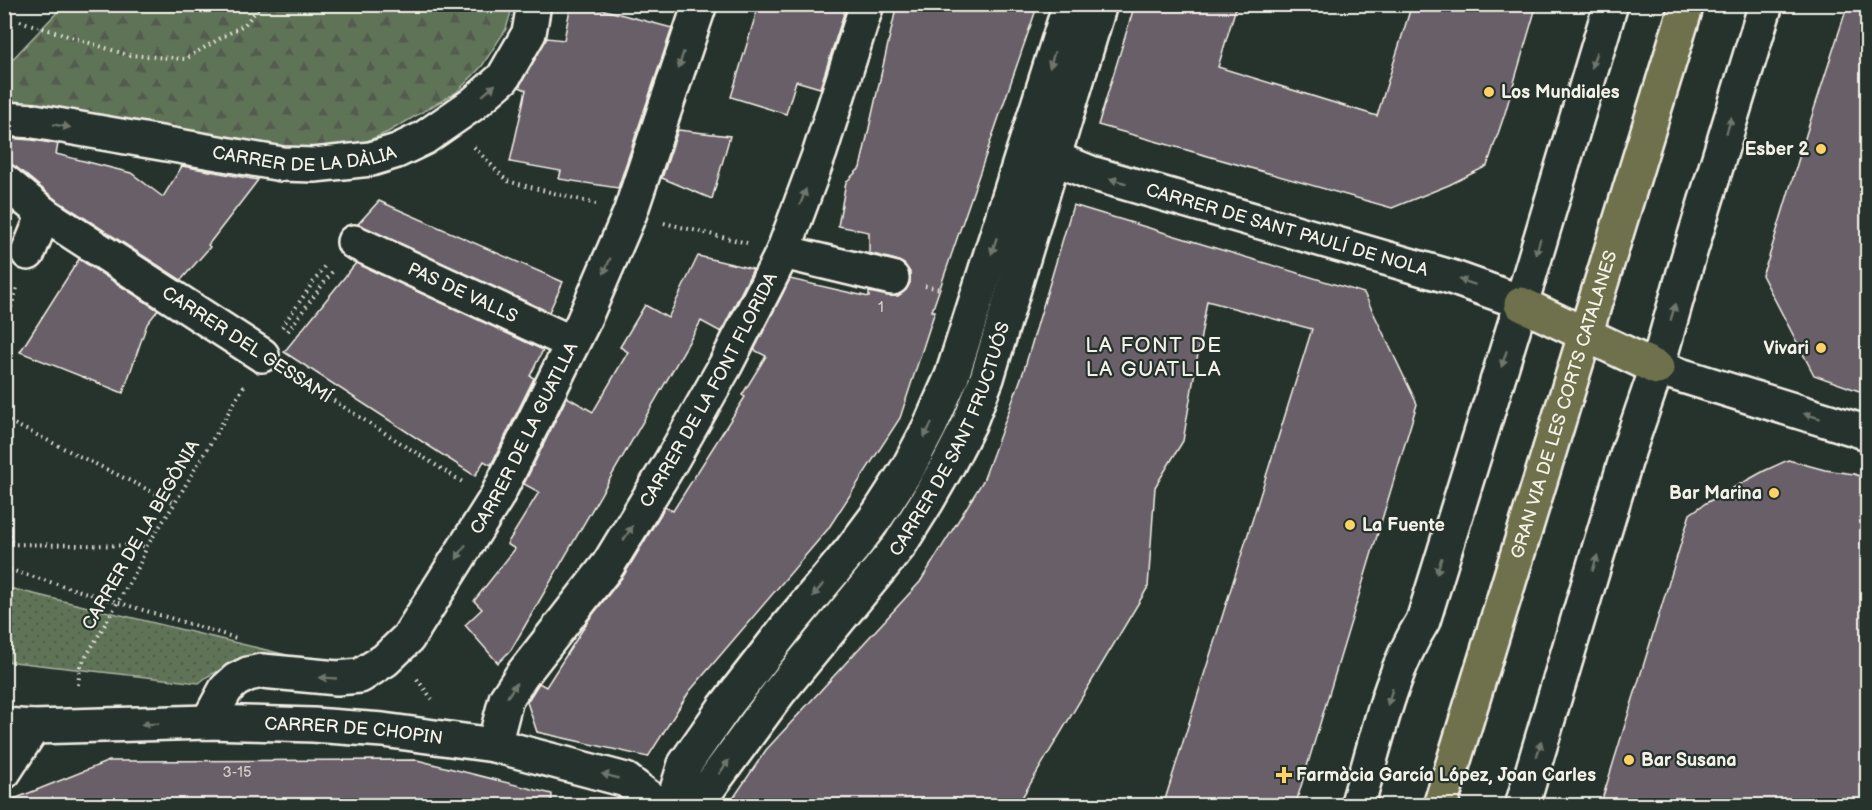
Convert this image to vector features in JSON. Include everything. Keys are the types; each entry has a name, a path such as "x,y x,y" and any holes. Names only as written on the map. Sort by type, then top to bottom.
{"main road":[{"name":"GRAN VIA DE LES CORTS CATALANES","path":"1440,806 1687,4"},
{"path":"1521,304 1657,368"}],"street":[{"name":"CARRER DE LA DÀLIA","path":"4,119 33,121 282,164 314,165 371,159 424,138 473,104 503,78 529,33 534,4"},
{"name":"CARRER DE LA GUATLLA","path":"208,722 226,689 236,680 248,674 262,671 349,678 360,676 372,670 408,638 496,498 583,322 630,213 699,4"},
{"name":"CARRER DE LA FONT FLORIDA","path":"494,745 506,699 522,675 608,565 670,463 719,376 783,252 820,152 867,4"},
{"name":"CARRER DE SANT FRUCTUÓS","path":"672,806 685,764 724,708 879,513 908,468 930,426 952,376 1070,4"},
{"name":"CARRER DE SANT FRUCTUÓS","path":"681,806 710,786 779,692 899,546 932,493 969,424 987,378 1100,4"},
{"path":"1357,806 1394,681 1410,642 1423,621 1611,4"},
{"path":"1522,806 1766,4"},
{"name":"CARRER DE SANT PAULÍ DE NOLA","path":"1054,158 1091,173 1450,277 1521,304"},
{"name":"CARRER DEL GESSAMÍ","path":"4,181 44,214 262,355"},
{"path":"28,253 44,214"},
{"name":"PAS DE VALLS","path":"354,242 572,343"},
{"path":"783,252 892,278"},
{"path":"1657,368 1868,433"},
{"name":"CARRER DE CHOPIN","path":"19,726 208,722 383,730 494,745 626,780 660,806"},
{"path":"4,772 19,726"}],"path":[{"path":"20,21 128,55 185,58 245,24 262,4"},
{"path":"487,163 507,181 604,206"},
{"path":"654,220 751,244"},
{"path":"262,355 272,352 354,242"},
{"path":"4,330 11,310"},
{"name":"CARRER DEL GESSAMÍ","path":"262,355 471,487"},
{"name":"CARRER DE LA BEGÒNIA","path":"78,685 80,667 139,566 147,546 235,401"},
{"path":"4,419 175,503"},
{"path":"4,518 9,524 11,543"},
{"path":"4,543 147,546"},
{"path":"4,568 237,638"},
{"path":"412,673 439,708"}],"green space":[{"path":"64,5 513,5 506,29 482,66 457,92 388,132 367,141 351,146 294,147 235,142 5,104 5,67"},
{"path":"5,587 349,670 233,664 199,683 5,661"}],"building":[{"path":"571,4 582,4 672,28 618,188 559,179 561,171 510,162 526,90 519,87 547,38 564,40"},
{"path":"759,4 847,4 820,88 796,81 786,114 731,97"},
{"path":"897,4 1038,4 932,311 935,311 900,418 828,529 689,692 648,757 537,732 527,702 539,683 546,687 590,618 624,575 665,507 673,511 745,397 742,395 766,356 754,350 790,279 869,297 869,292 898,296 906,290 910,283 910,272 904,264 869,253 869,232 838,226 846,182 860,168"},
{"path":"1135,4 1237,4 1218,67 1377,116 1412,4 1537,4 1487,166 1449,185 1392,208 1098,125"},
{"path":"1848,4 1868,4 1868,376 1862,392 1814,375 1762,275"},
{"path":"678,130 730,136 712,199 662,178"},
{"path":"4,138 58,144 56,154 131,173 163,197 182,166 258,180 208,245 210,247 181,280 55,199 16,167 4,163"},
{"path":"379,201 563,282 549,312 358,224"},
{"path":"1073,205 1364,293 1417,404 1295,806 1163,806 1312,329 1207,301 1183,441 1155,487 1148,587 1017,806 728,806 766,750 920,582 983,481 1024,370"},
{"path":"4,206 14,214 4,228"},
{"path":"698,256 753,269 721,332 701,321 511,650 498,663 465,625 482,609 474,601 515,549 507,544 539,492 524,484 567,397 593,412 628,352 620,347 645,305 668,318"},
{"path":"79,259 158,310 147,324 123,393 20,352"},
{"path":"356,263 543,350 530,376 534,378 491,465 484,461 475,476 284,352"},
{"path":"1788,460 1868,479 1868,806 1600,806 1690,514 1764,471"},
{"path":"417,760 552,794 551,806 4,806 4,803 109,761"}],"place":[{"name":"Los Mundiales","path":"1489,92"},
{"name":"Esber 2","path":"1821,149"},
{"name":"Vivari","path":"1821,348"},
{"name":"Bar Marina","path":"1774,493"},
{"name":"La Fuente","path":"1350,525"},
{"name":"Bar Susana","path":"1629,760"},
{"name":"Farmàcia García López, Joan Carles","path":"1284,775"}],"district":[{"name":"LA FONT DE LA GUATLLA","path":"1154,357"}]}
